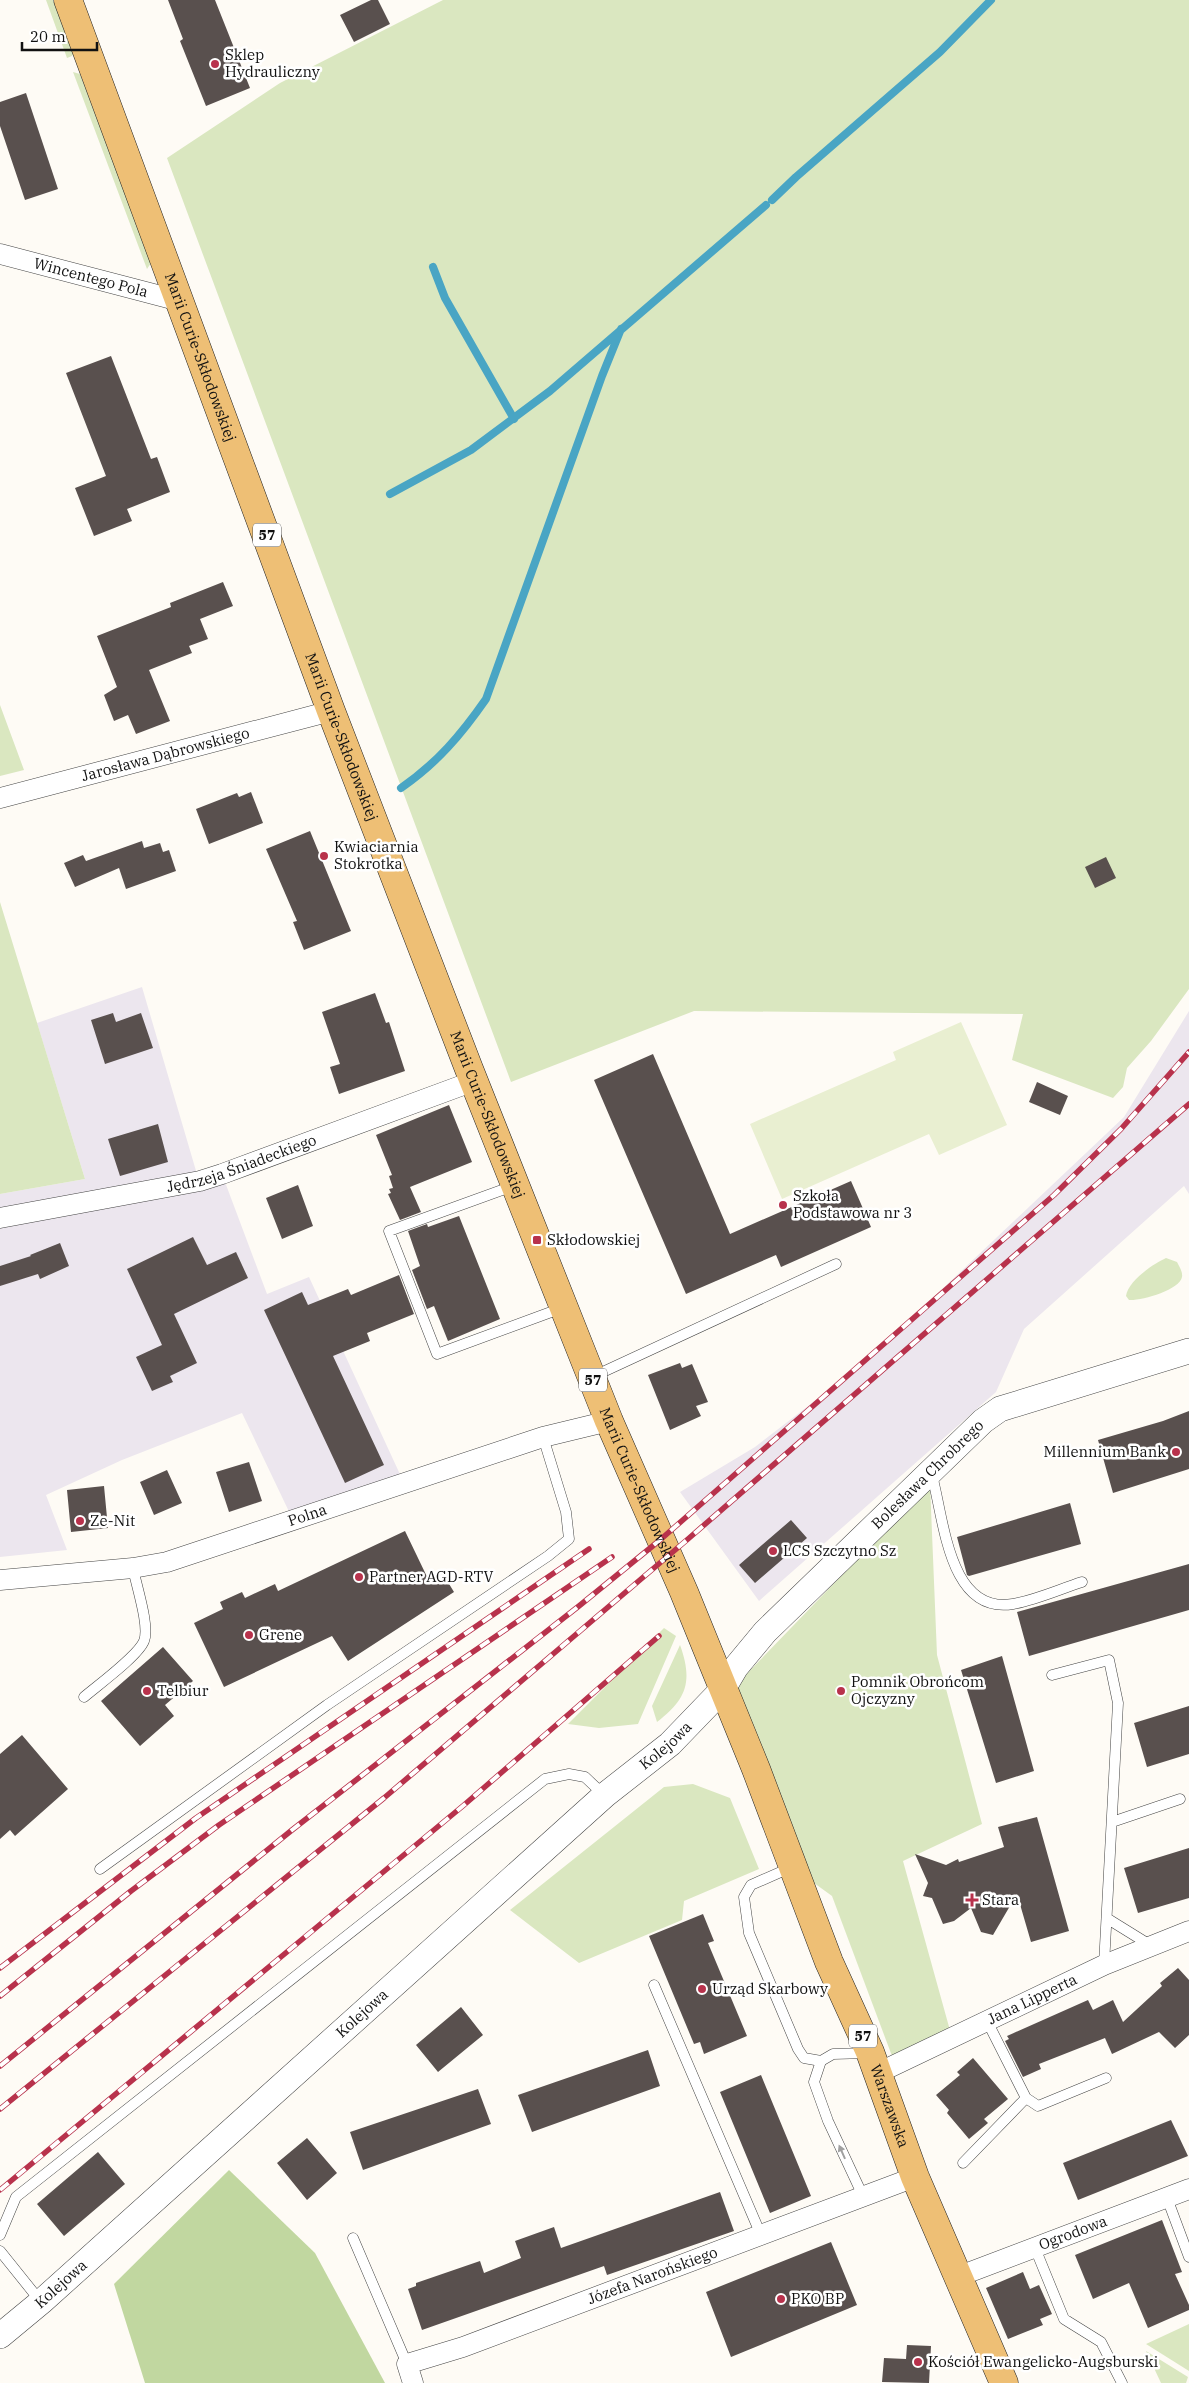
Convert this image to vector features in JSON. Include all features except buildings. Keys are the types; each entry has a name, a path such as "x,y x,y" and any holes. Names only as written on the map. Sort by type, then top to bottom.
{"main road":[{"name":"Marii Curie-Skłodowskiej","path":"68,0 332,711 474,1081 609,1421 684,1592 723,1689"},
{"name":"Warszawska","path":"723,1689 756,1769 829,1962 874,2063 915,2177 1004,2383"}],"street":[{"name":"Wincentego Pola","path":"0,254 180,301"},
{"name":"Jarosława Dąbrowskiego","path":"0,798 332,711"},
{"name":"Jędrzeja Śniadeckiego","path":"0,1218 190,1183 222,1174 474,1081"},
{"name":"Bolesława Chrobrego","path":"723,1689 736,1668 764,1632 983,1420 1000,1409 1189,1351"},
{"name":"Polna","path":"0,1580 133,1568 167,1562 543,1437 609,1421"},
{"name":"Kolejowa","path":"0,2336 41,2302 605,1795 670,1744 723,1689"},
{"name":"Jana Lipperta","path":"874,2063 987,2021 1104,1965 1189,1931"},
{"name":"Józefa Narońskiego","path":"410,2374 463,2347 915,2177"},
{"name":"Ogrodowa","path":"957,2277 1189,2189"}],"lane":[{"path":"516,1185 388,1231 437,1354 564,1307"},
{"path":"592,1377 836,1264"},
{"path":"100,1869 326,1706 548,1556 569,1539 566,1512 543,1437"},
{"path":"931,1470 952,1561 963,1583 976,1598 994,1605 1012,1604 1082,1582"},
{"path":"84,1697 136,1652 144,1641 146,1629 133,1568"},
{"path":"1052,1675 1109,1660 1118,1703 1108,1919 1104,1965"},
{"path":"0,2235 16,2197 545,1779 569,1774 585,1776 605,1795"},
{"path":"1112,1822 1180,1799"},
{"path":"792,1867 751,1885 744,1897 749,1933 766,1976 798,2049 804,2058 821,2061 833,2054 874,2063"},
{"path":"1108,1919 1150,1945"},
{"path":"654,1985 761,2235"},
{"path":"987,2021 1026,2098 1038,2106 1106,2078"},
{"path":"821,2061 814,2082 828,2121 863,2196"},
{"path":"963,2162 1026,2098"},
{"path":"1167,2198 1189,2257"},
{"path":"354,2238 410,2374"},
{"path":"1035,2248 1064,2319 1101,2342 1122,2383"},
{"path":"0,2251 41,2302"}],"shaded area":[{"path":"142,987 199,1181 222,1174 267,1294 309,1277 404,1483 293,1520 242,1413 122,1460 46,1495 67,1550 0,1557 0,1194 85,1179 37,1023"},
{"path":"1189,1011 1189,1194 1184,1186 1024,1329 996,1392 759,1601 680,1492 755,1447 864,1363 1124,1117"}],"green space":[{"path":"46,0 53,0 73,54 72,56 67,58"},
{"path":"443,0 1189,0 1189,989 1151,1041 1127,1068 1123,1087 1113,1098 1012,1060 1023,1014 694,1011 511,1082 167,158 280,83"},
{"path":"73,72 80,74 151,263 147,269"},
{"path":"0,705 24,770 0,776"},
{"path":"0,902 85,1179 0,1194"},
{"path":"961,1022 1007,1125 939,1155 929,1134 782,1199 750,1124 896,1060 893,1052"},
{"path":"1166,1258 1177,1262 1182,1273 1180,1282 1159,1294 1142,1299 1129,1300 1126,1296 1128,1290 1136,1279"},
{"path":"930,1484 937,1655 982,1824 903,1861 951,2034 892,2056 832,1896 792,1867 737,1684"},
{"path":"664,1628 676,1636 638,1724 599,1728 568,1724"},
{"path":"680,1645 686,1669 685,1688 675,1705 657,1722 652,1706"},
{"path":"693,1784 730,1798 759,1869 684,1901 682,1920 579,1963 510,1910 664,1787"},
{"path":"229,2170 315,2253 385,2383 145,2383 114,2284"},
{"path":"1189,2324 1189,2371 1146,2344"},
{"path":"1146,2351 1188,2377 1186,2383 1161,2383"}],"waterway":[{"path":"772,200 940,52 991,0"},
{"path":"390,494 471,450 550,391 766,205"},
{"path":"433,267 445,298 514,419"},
{"path":"401,788 426,769 448,748 486,699 602,376 621,329"}],"railway":[{"path":"0,2066 292,1830 579,1606 660,1540 1054,1195 1121,1129 1189,1052"},
{"path":"0,2109 384,1798 688,1539 1189,1104"},
{"path":"0,1968 196,1818 589,1549"},
{"path":"0,1996 131,1891 219,1825 612,1557"},
{"path":"0,2190 464,1805 659,1636"}],"place":[{"name":"Sklep Hydrauliczny","path":"215,64"},
{"name":"Kwiaciarnia Stokrotka","path":"324,856"},
{"name":"Szkoła Podstawowa nr 3","path":"783,1205"},
{"name":"Skłodowskiej","path":"537,1240"},
{"name":"Millennium Bank","path":"1176,1452"},
{"name":"Ze-Nit","path":"80,1521"},
{"name":"LCS Szczytno Sz","path":"773,1551"},
{"name":"Partner AGD-RTV","path":"359,1577"},
{"name":"Grene","path":"249,1635"},
{"name":"Telbiur","path":"147,1691"},
{"name":"Pomnik Obrońcom Ojczyzny","path":"841,1691"},
{"name":"Stara","path":"972,1900"},
{"name":"Urząd Skarbowy","path":"702,1989"},
{"name":"PKO BP","path":"781,2299"},
{"name":"Kościół Ewangelicko-Augsburski","path":"918,2362"}]}
